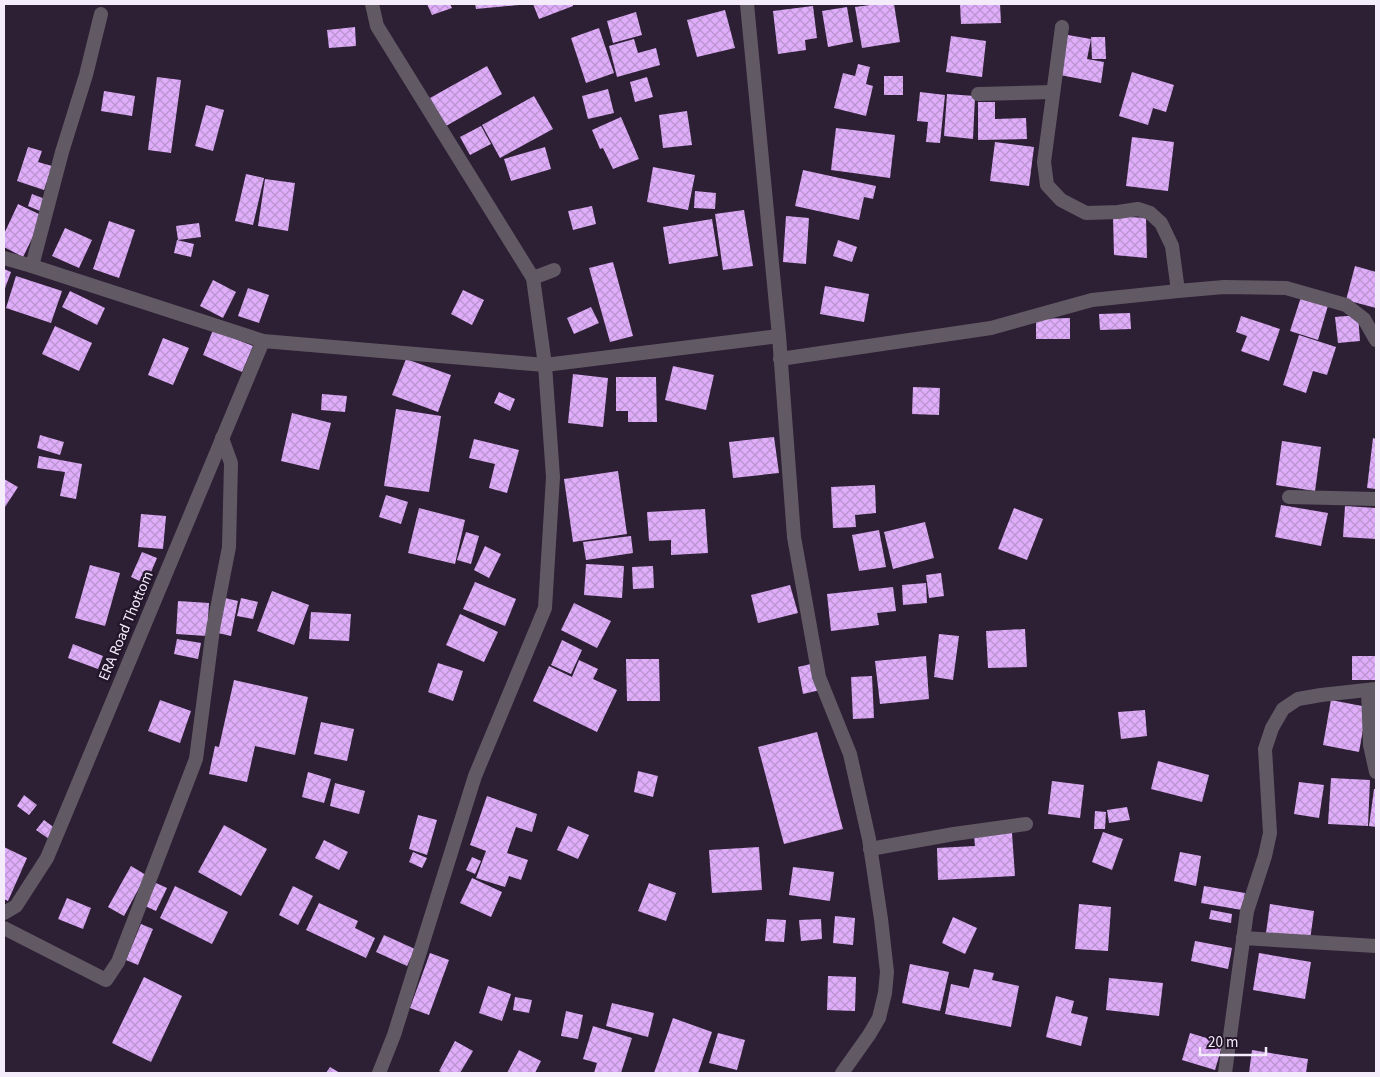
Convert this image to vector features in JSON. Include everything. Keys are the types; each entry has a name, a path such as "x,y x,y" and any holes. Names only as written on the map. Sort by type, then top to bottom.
{"street":[{"path":"372,4 377,26 533,278 545,365 553,477 545,608 475,776 394,1035 378,1073"},
{"path":"747,4 779,336 794,537 818,676 850,754 870,849 887,972 885,993 879,1018 842,1073"},
{"path":"32,266 62,152 86,75 101,14"},
{"path":"1062,27 1044,162 1047,185 1061,200 1086,213 1138,209 1150,213 1161,223 1172,246 1178,290"},
{"path":"978,94 1053,92"},
{"path":"4,258 263,341 545,365 779,336"},
{"path":"533,278 554,270"},
{"path":"780,359 991,328 1092,300 1178,290 1224,287 1286,288 1346,305 1364,319 1376,340"},
{"name":"ERA Road Thottom","path":"4,913 16,906 46,858 263,341"},
{"path":"4,928 106,980 118,962 196,759 213,629 229,547 231,463 222,438"},
{"path":"1289,497 1376,499"},
{"path":"1225,1073 1248,911 1270,833 1265,748 1272,728 1283,709 1298,699 1372,690 1370,745 1376,772"},
{"path":"870,849 954,834 1026,824"},
{"path":"1243,938 1376,946"}],"building":[{"path":"427,4 450,4 452,8 432,15"},
{"path":"475,4 519,4 519,5 476,9"},
{"path":"533,4 573,4 573,6 539,19"},
{"path":"894,4 900,42 862,48 855,7"},
{"path":"960,4 1000,4 1001,23 961,24"},
{"path":"813,6 817,38 805,40 806,50 778,54 773,11"},
{"path":"847,7 853,42 828,47 822,11"},
{"path":"725,10 735,48 697,57 687,20"},
{"path":"636,12 642,35 613,43 607,21"},
{"path":"355,27 356,46 329,48 327,30"},
{"path":"599,28 614,73 586,83 571,38"},
{"path":"1062,34 1091,39 1087,59 1104,62 1101,83 1055,74"},
{"path":"951,36 986,41 982,77 946,72"},
{"path":"1091,37 1105,37 1106,59 1092,59"},
{"path":"634,39 638,53 656,48 660,65 617,77 609,46"},
{"path":"858,64 870,67 866,84 873,86 866,116 834,108 843,73 855,76"},
{"path":"487,66 502,94 446,126 430,98"},
{"path":"1132,72 1174,85 1166,112 1153,108 1148,125 1119,116"},
{"path":"884,76 903,76 903,95 884,95"},
{"path":"157,77 181,80 171,153 148,150"},
{"path":"647,77 653,97 635,102 630,82"},
{"path":"608,89 614,113 588,119 582,96"},
{"path":"104,91 135,96 132,116 101,111"},
{"path":"920,92 945,95 940,143 926,142 928,122 917,121"},
{"path":"947,94 975,96 973,139 944,136"},
{"path":"534,96 553,129 500,158 482,125"},
{"path":"978,102 995,102 995,119 1026,118 1027,139 978,140"},
{"path":"206,105 224,110 213,151 195,146"},
{"path":"687,111 692,145 663,148 659,115"},
{"path":"621,117 639,159 613,169 603,148 600,149 592,130"},
{"path":"481,126 491,144 470,155 460,137"},
{"path":"836,128 895,135 890,178 831,170"},
{"path":"1132,137 1174,142 1168,191 1126,186"},
{"path":"995,142 1034,147 1029,186 990,181"},
{"path":"28,147 42,151 38,162 52,166 44,190 17,181"},
{"path":"545,147 551,169 511,181 504,159"},
{"path":"653,167 695,175 688,210 647,202"},
{"path":"803,170 876,186 873,199 864,197 859,220 795,206"},
{"path":"246,174 264,178 253,225 235,221"},
{"path":"265,179 295,183 288,231 258,226"},
{"path":"695,191 716,193 715,209 694,208"},
{"path":"32,194 45,199 40,211 28,206"},
{"path":"18,204 43,216 23,257 4,247 4,234"},
{"path":"592,206 596,224 573,230 568,211"},
{"path":"744,210 753,266 723,270 715,214"},
{"path":"786,216 809,218 806,264 783,262"},
{"path":"1113,216 1146,218 1147,258 1114,255"},
{"path":"712,219 718,256 669,264 663,227"},
{"path":"109,221 135,230 119,278 93,269"},
{"path":"199,223 201,237 178,240 176,226"},
{"path":"65,228 92,240 79,268 52,256"},
{"path":"177,240 194,244 191,257 174,253"},
{"path":"838,240 857,247 852,262 833,256"},
{"path":"613,262 633,336 610,342 589,268"},
{"path":"1355,266 1376,272 1376,308 1346,300"},
{"path":"4,269 11,272 4,291"},
{"path":"16,276 62,291 51,323 6,308"},
{"path":"213,280 236,292 223,318 200,306"},
{"path":"825,286 869,294 864,322 820,314"},
{"path":"248,288 269,295 259,323 238,316"},
{"path":"463,290 484,300 472,325 451,314"},
{"path":"70,291 105,308 97,325 62,307"},
{"path":"1302,294 1329,302 1318,340 1290,331"},
{"path":"591,307 599,323 574,334 567,318"},
{"path":"1130,313 1131,329 1100,330 1099,314"},
{"path":"1358,315 1360,341 1338,343 1335,317"},
{"path":"1241,316 1280,329 1269,361 1241,351 1247,336 1236,332"},
{"path":"1070,318 1070,339 1036,339 1036,319"},
{"path":"55,326 92,343 79,371 42,354"},
{"path":"213,330 253,346 242,372 203,355"},
{"path":"1299,335 1336,347 1327,375 1313,371 1306,393 1283,385"},
{"path":"163,338 189,348 173,385 148,375"},
{"path":"406,359 451,375 438,412 392,395"},
{"path":"673,366 714,375 706,410 665,400"},
{"path":"573,374 608,378 603,427 568,423"},
{"path":"616,377 656,377 657,422 628,422 628,411 616,411"},
{"path":"913,387 940,388 939,415 912,414"},
{"path":"499,392 515,399 510,411 494,403"},
{"path":"322,394 347,396 345,412 321,410"},
{"path":"396,409 441,416 429,492 384,486"},
{"path":"292,413 331,423 319,470 281,461"},
{"path":"40,435 64,442 60,455 37,448"},
{"path":"774,437 779,473 733,478 729,442"},
{"path":"1373,438 1376,439 1376,489 1367,488"},
{"path":"474,439 519,450 507,493 489,488 495,464 469,458"},
{"path":"1282,441 1321,447 1315,491 1276,485"},
{"path":"39,456 82,464 76,499 60,496 65,472 37,468"},
{"path":"618,471 627,534 573,542 564,479"},
{"path":"4,479 18,487 5,507 4,506"},
{"path":"875,485 876,513 855,515 856,527 833,528 831,487"},
{"path":"386,495 408,502 401,524 379,517"},
{"path":"1281,505 1328,513 1321,546 1275,537"},
{"path":"1345,506 1376,508 1376,539 1343,537"},
{"path":"419,508 465,520 455,564 408,553"},
{"path":"1014,508 1043,519 1027,560 998,549"},
{"path":"705,509 708,553 671,555 671,540 649,541 647,512"},
{"path":"141,514 166,516 163,549 138,547"},
{"path":"925,522 934,558 893,569 884,532"},
{"path":"879,530 886,567 859,571 852,535"},
{"path":"466,532 479,536 471,564 457,560"},
{"path":"631,536 633,553 586,560 583,542"},
{"path":"485,546 501,554 489,578 474,570"},
{"path":"142,552 157,558 146,584 131,577"},
{"path":"586,564 624,566 622,598 584,595"},
{"path":"90,565 120,573 105,626 75,618"},
{"path":"653,566 654,588 633,589 632,567"},
{"path":"941,573 944,596 929,598 926,575"},
{"path":"475,582 516,599 505,626 463,609"},
{"path":"926,583 927,603 903,605 902,585"},
{"path":"790,585 798,613 758,623 751,595"},
{"path":"893,587 896,611 877,613 879,625 831,631 827,594"},
{"path":"272,591 309,605 294,645 257,631"},
{"path":"225,598 238,601 231,636 218,633"},
{"path":"241,598 258,602 253,619 237,616"},
{"path":"178,601 209,603 207,636 176,634"},
{"path":"574,603 611,621 597,648 561,630"},
{"path":"311,612 351,614 349,641 309,639"},
{"path":"460,614 498,632 484,662 446,645"},
{"path":"1025,629 1027,667 988,668 986,631"},
{"path":"939,634 959,636 953,680 934,677"},
{"path":"177,639 201,643 198,659 174,654"},
{"path":"562,640 582,650 571,674 551,665"},
{"path":"73,644 103,656 98,669 68,658"},
{"path":"926,656 929,699 880,704 875,661"},
{"path":"1352,656 1376,656 1376,680 1352,680"},
{"path":"626,659 659,659 660,701 627,701"},
{"path":"579,660 598,669 593,679 617,690 597,732 533,701 549,666 572,677"},
{"path":"438,663 463,671 453,701 428,692"},
{"path":"815,663 820,690 803,694 798,667"},
{"path":"872,676 874,718 853,719 851,677"},
{"path":"234,680 308,697 295,755 255,746 247,782 209,774 215,746 219,747"},
{"path":"160,700 191,711 180,743 148,731"},
{"path":"1331,700 1367,707 1359,752 1323,745"},
{"path":"1145,710 1147,736 1121,739 1118,712"},
{"path":"321,722 354,729 347,761 314,754"},
{"path":"817,732 843,829 784,844 758,747"},
{"path":"1158,761 1209,775 1202,802 1151,789"},
{"path":"638,771 658,776 653,797 634,792"},
{"path":"308,772 331,779 324,803 302,797"},
{"path":"1331,778 1370,780 1368,826 1328,824"},
{"path":"1052,781 1084,785 1080,818 1048,814"},
{"path":"1299,782 1324,785 1319,818 1294,814"},
{"path":"335,783 365,791 359,814 330,806"},
{"path":"1374,789 1376,789 1376,827 1369,826"},
{"path":"24,795 37,805 29,815 17,806"},
{"path":"487,796 537,814 532,832 516,827 507,853 528,860 521,880 509,876 505,887 476,878 486,851 470,845"},
{"path":"1127,807 1130,820 1109,823 1107,810"},
{"path":"1095,811 1106,812 1105,829 1094,829"},
{"path":"418,815 437,820 427,855 409,849"},
{"path":"44,820 56,829 49,839 36,830"},
{"path":"224,825 267,849 241,896 198,872"},
{"path":"568,826 589,835 578,859 557,850"},
{"path":"1103,832 1123,839 1112,870 1092,862"},
{"path":"1012,833 1015,876 938,880 937,848 975,846 974,835"},
{"path":"324,840 348,852 339,870 315,858"},
{"path":"4,847 27,858 8,901 4,899"},
{"path":"759,847 762,890 712,893 709,850"},
{"path":"413,852 427,858 422,868 409,862"},
{"path":"1180,852 1201,856 1196,886 1174,881"},
{"path":"472,857 481,861 475,874 466,870"},
{"path":"131,866 146,875 124,916 108,907"},
{"path":"793,867 834,872 830,901 789,895"},
{"path":"472,878 502,892 491,917 460,903"},
{"path":"156,883 167,888 156,911 145,906"},
{"path":"649,883 676,893 666,921 638,911"},
{"path":"175,886 228,912 212,944 160,918"},
{"path":"293,886 313,896 298,925 279,915"},
{"path":"1204,886 1245,893 1242,910 1201,903"},
{"path":"67,898 91,908 83,929 58,919"},
{"path":"319,903 358,921 355,928 375,938 366,958 306,930"},
{"path":"1079,904 1111,907 1108,951 1075,949"},
{"path":"1270,904 1314,911 1310,940 1266,933"},
{"path":"1211,910 1232,914 1231,923 1209,919"},
{"path":"835,916 855,918 853,945 833,943"},
{"path":"953,917 977,928 965,954 942,943"},
{"path":"767,919 786,920 784,942 765,941"},
{"path":"821,919 822,939 801,941 799,920"},
{"path":"141,924 153,929 138,965 126,960"},
{"path":"384,935 415,949 407,966 376,952"},
{"path":"1195,941 1232,948 1228,969 1191,961"},
{"path":"430,953 449,960 429,1015 410,1008"},
{"path":"1259,953 1311,962 1305,999 1253,990"},
{"path":"910,964 949,972 940,1011 902,1003"},
{"path":"974,969 994,973 992,980 1019,986 1011,1027 945,1014 951,984 969,988"},
{"path":"828,976 856,977 855,1011 827,1010"},
{"path":"144,977 182,996 151,1062 112,1043"},
{"path":"1109,978 1163,983 1159,1016 1106,1010"},
{"path":"488,986 511,994 502,1021 479,1013"},
{"path":"1056,996 1074,1001 1071,1013 1088,1017 1081,1046 1046,1037"},
{"path":"515,997 532,1000 529,1013 513,1010"},
{"path":"612,1003 654,1013 648,1037 606,1026"},
{"path":"566,1011 583,1015 578,1039 561,1036"},
{"path":"673,1018 712,1032 698,1073 654,1073"},
{"path":"593,1026 632,1038 621,1073 594,1073 597,1063 583,1059"},
{"path":"718,1033 745,1040 737,1070 709,1063"},
{"path":"1190,1033 1223,1043 1215,1070 1182,1060"},
{"path":"455,1041 473,1051 460,1073 443,1073 439,1071"},
{"path":"519,1050 541,1061 535,1073 507,1073"},
{"path":"1252,1050 1308,1059 1306,1073 1249,1073"},
{"path":"330,1067 340,1073 326,1073"}]}
